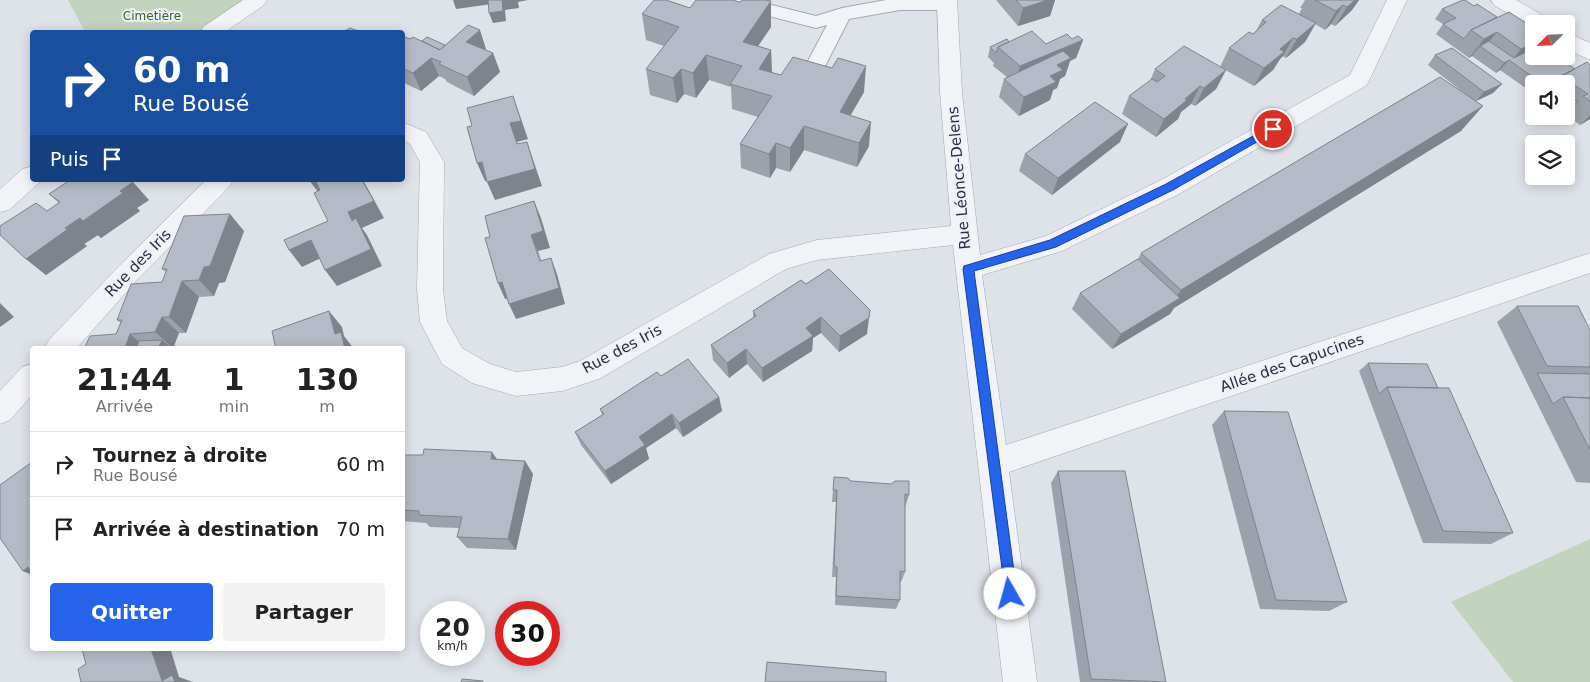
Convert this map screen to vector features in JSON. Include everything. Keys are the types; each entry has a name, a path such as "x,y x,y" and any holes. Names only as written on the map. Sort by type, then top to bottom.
{"street":[{"path":"214,30 256,0"},
{"path":"968,269 1053,244 1170,187 1359,80 1397,0"},
{"path":"1501,0 1526,15"},
{"name":"Rue Léonce-Delens","path":"947,2 951,92 968,269 994,463 1020,682"},
{"path":"1575,44 1590,53"},
{"name":"Rue des Iris","path":"405,132 418,138 432,162 430,290 434,322 452,356 482,374 516,384 562,379 589,370 778,261 817,250 965,234"},
{"path":"0,203 30,177"},
{"name":"Rue des Iris","path":"61,346 128,273 219,182"},
{"name":"Allée des Capucines","path":"994,463 1590,263"},
{"path":"0,411 30,378"}],"lane":[{"path":"726,6 730,1 816,22 842,14 897,2 947,2"},
{"path":"807,82 842,14"}],"green space":[{"name":"Cimetière","path":"68,0 251,0 206,30 84,30"},
{"path":"1590,539 1590,682 1513,682 1451,602"}],"building":[{"path":"488,0 502,0 503,11 489,13"},
{"path":"654,0 666,0 690,8 696,0 771,1 743,42 771,50 759,69 781,75 793,57 832,68 838,58 866,66 840,112 871,122 859,143 804,126 790,148 776,143 769,154 740,144 772,96 730,84 742,66 706,55 693,73 681,69 673,78 646,69 679,27 642,14"},
{"path":"1016,0 1048,0 1023,8"},
{"path":"1315,0 1355,0 1347,7 1343,5 1336,11"},
{"path":"1463,0 1474,6 1477,4 1497,17 1471,30 1464,39 1443,24 1456,18 1442,9"},
{"path":"1281,5 1316,23 1297,39 1293,38 1280,49 1284,52 1264,68 1229,48 1249,32 1253,34 1266,22 1262,20"},
{"path":"1509,12 1525,22 1525,47 1521,49 1497,32 1484,39 1471,30"},
{"path":"468,25 480,30 466,42 493,53 467,77 439,64 441,62 431,58 413,73 405,69 405,37 410,39 413,37 440,50"},
{"path":"1032,31 1046,44 1067,34 1072,39 1078,36 1083,40 1020,66 998,47"},
{"path":"427,37 445,45 440,50 422,41"},
{"path":"1007,39 1009,42 998,47 996,53 990,47"},
{"path":"1489,41 1514,58 1525,52 1525,65 1569,65 1575,69 1563,75 1530,75 1509,60 1504,63 1480,46"},
{"path":"1184,46 1226,70 1204,88 1200,86 1185,99 1187,100 1164,119 1129,96 1152,79 1157,82 1165,76 1155,69"},
{"path":"1452,48 1502,84 1484,92 1435,55"},
{"path":"1063,51 1071,58 1057,65 1063,70 1050,76 1056,82 1024,97 1004,79"},
{"path":"1587,62 1590,65 1590,101 1583,96 1588,94 1575,85 1575,75 1563,75"},
{"path":"1440,77 1483,106 1181,290 1141,253"},
{"path":"513,96 521,121 510,123 517,144 527,142 535,169 487,182 482,162 477,163 467,127 472,126 467,108"},
{"path":"1095,102 1128,124 1058,178 1025,154"},
{"path":"67,182 133,182 120,191 123,193 83,221 80,218 65,228 68,229 26,259 0,235 0,226 36,203 47,211 60,202 49,194"},
{"path":"316,182 363,182 374,201 348,212 352,221 356,218 371,249 325,270 311,240 289,250 284,240 328,221 314,193 320,190"},
{"path":"534,201 543,231 531,235 540,261 551,258 559,288 509,304 502,282 498,283 485,238 490,237 485,216"},
{"path":"230,214 210,266 204,267 199,280 182,281 169,317 162,317 155,332 130,334 126,346 85,346 90,336 116,334 122,320 117,320 131,284 162,282 167,269 162,269 184,216"},
{"path":"1138,259 1180,298 1121,334 1080,293"},
{"path":"829,269 870,310 869,318 840,336 821,317 806,328 813,336 762,368 746,349 727,363 711,345 756,316 753,311 801,280 806,284"},
{"path":"1517,306 1578,306 1590,330 1590,367 1547,366"},
{"path":"329,311 335,334 341,332 344,346 275,346 272,331"},
{"path":"162,340 159,346 137,346 139,341"},
{"path":"688,359 719,397 679,423 672,414 639,437 645,445 605,471 575,432 604,414 600,409 657,372 661,376"},
{"path":"1368,363 1427,364 1438,388 1387,387 1379,394"},
{"path":"1537,373 1590,374 1590,398 1563,397 1553,404"},
{"path":"1387,387 1449,388 1513,533 1443,531"},
{"path":"1563,397 1590,398 1590,450"},
{"path":"1224,411 1288,412 1347,602 1276,600"},
{"path":"424,449 492,452 491,459 525,461 508,539 457,537 462,517 419,515 419,511 405,510 405,455 423,455"},
{"path":"30,463 30,570 28,567 23,571 0,538 0,485"},
{"path":"1058,471 1125,471 1166,682 1091,679"},
{"path":"834,477 848,478 851,481 891,484 895,481 909,481 909,495 905,494 905,572 900,571 900,600 836,596 837,567 834,566 837,490 833,490"},
{"path":"83,651 152,651 162,681 172,675 175,682 81,682 78,669 86,664"},
{"path":"767,662 886,672 886,682 765,682"},
{"path":"462,679 483,681 483,682 461,682"}],"route":[{"path":"1010,594 968,269 1053,244 1170,187 1273,129"}]}
